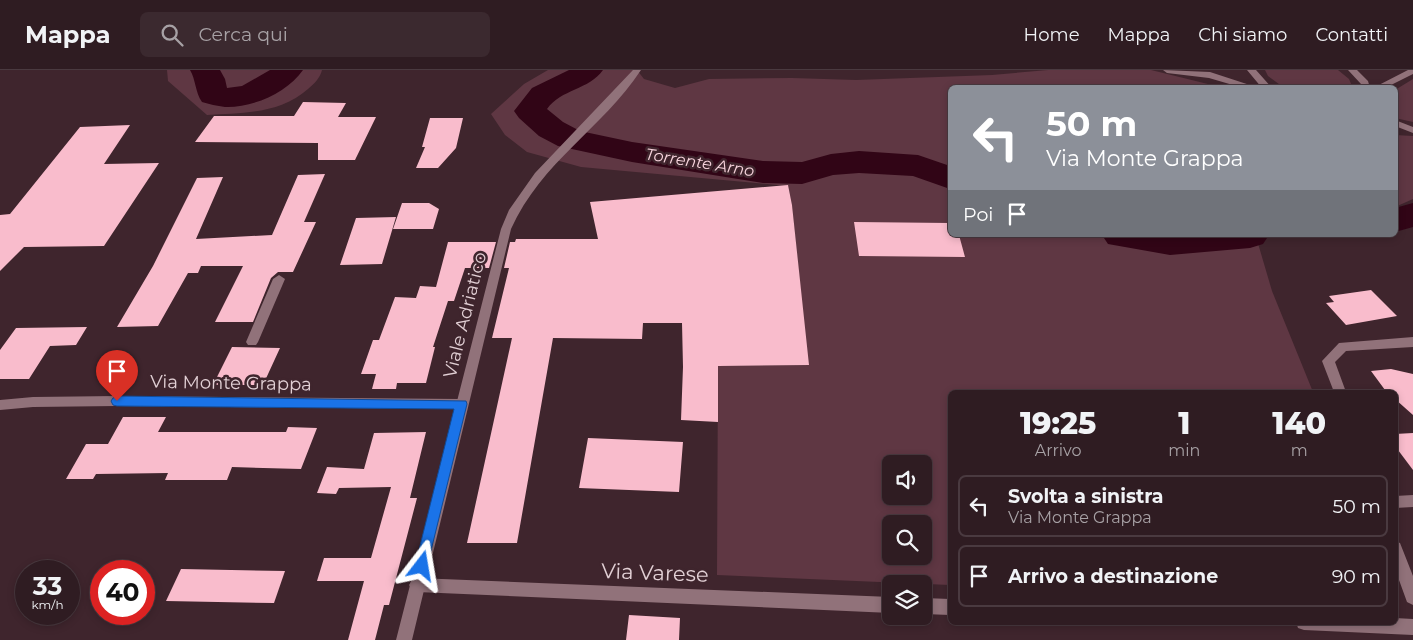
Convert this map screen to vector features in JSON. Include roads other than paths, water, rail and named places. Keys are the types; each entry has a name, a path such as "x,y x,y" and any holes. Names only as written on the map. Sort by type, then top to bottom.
{"street":[{"name":"Viale Adriatico","path":"404,640 461,404 504,238 514,209 525,191 593,121 637,70"},
{"path":"1167,70 1210,76 1244,85"},
{"path":"1252,70 1265,85"},
{"path":"1352,70 1365,85"},
{"path":"1383,85 1413,71"},
{"path":"1398,124 1413,130"},
{"path":"1398,130 1413,130"},
{"path":"252,342 279,279"},
{"path":"1339,390 1328,361 1343,346 1413,342"},
{"name":"Via Monte Grappa","path":"0,405 33,402 117,401 461,404"},
{"path":"1398,502 1413,501"},
{"path":"1398,556 1413,597"},
{"name":"Via Varese","path":"417,584 882,605"},
{"path":"932,606 948,607"},
{"path":"1369,625 1413,627"}],"waterway":[{"name":"Torrente Arno","path":"205,70 210,79 213,95 232,98 263,88 288,70"},
{"name":"Torrente Arno","path":"588,70 574,80 550,90 536,102 530,111 551,129 570,139 632,152 763,172 802,173 831,165 859,162 918,166 948,177"},
{"name":"Torrente Arno","path":"1398,219 1413,215"},
{"name":"Torrente Arno","path":"1135,237 1170,242 1227,237"}]}
